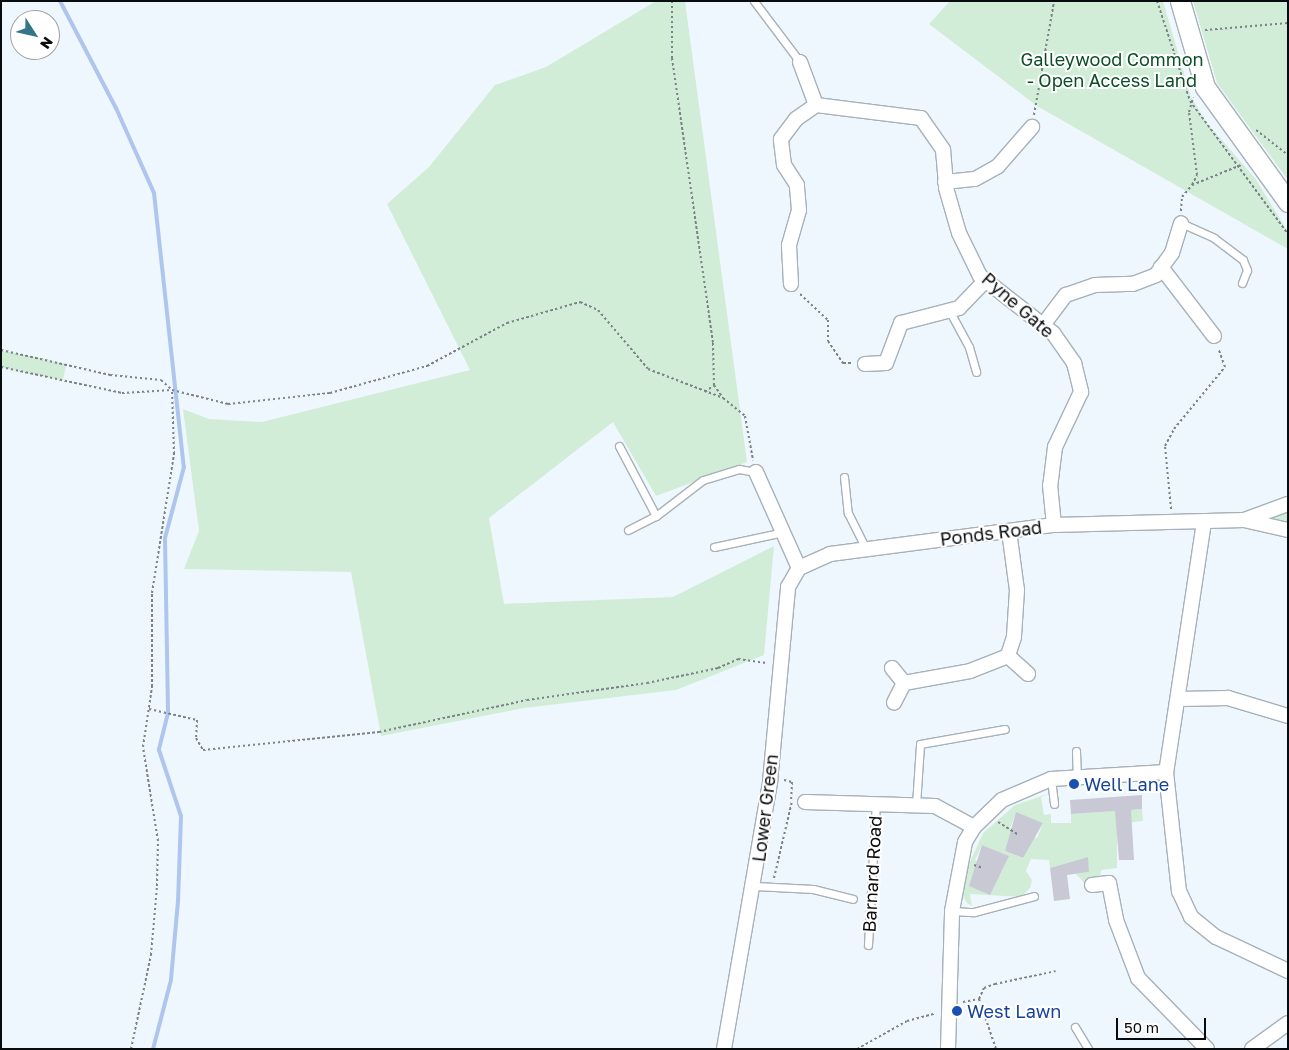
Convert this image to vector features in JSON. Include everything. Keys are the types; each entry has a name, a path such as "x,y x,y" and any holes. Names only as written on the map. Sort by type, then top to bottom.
{"main road":[{"path":"1180,1 1204,87 1260,161 1288,202"}],"street":[{"path":"791,284 789,245 799,210 796,185 784,165 782,139 796,120 816,106 800,62"},
{"name":"Pyne Gate","path":"816,106 921,118 943,150 946,182 959,233 986,280 1043,325 1074,363 1081,392 1055,447 1050,485 1054,526"},
{"path":"946,182 976,179 998,166 1032,127"},
{"path":"1043,325 1066,295 1095,285 1133,284 1156,275 1172,253 1181,223"},
{"path":"1161,267 1214,336"},
{"path":"865,364 886,363 901,323 960,308 986,280"},
{"path":"756,472 799,568"},
{"name":"Ponds Road","path":"799,568 830,554 1054,526 1244,520 1288,504"},
{"path":"1244,520 1288,530"},
{"path":"1204,522 1180,699 1166,772 1170,834 1179,891 1191,917 1216,937 1288,971"},
{"path":"1008,656 1014,637 1016,590 1009,531"},
{"name":"Lower Green","path":"724,1049 755,886 770,779 779,665 788,587 799,568"},
{"path":"1008,656 1028,674"},
{"path":"904,683 970,671 1008,656"},
{"path":"892,668 904,683"},
{"path":"894,703 904,683"},
{"path":"1180,699 1228,698 1288,716"},
{"path":"948,1049 952,911 965,842 974,827 1002,800 1051,779 1166,772"},
{"name":"Barnard Road","path":"798,801 935,806 974,827"},
{"path":"1092,885 1109,883 1116,920 1138,978 1206,1049"},
{"path":"1252,1049 1288,1023"}],"lane":[{"path":"754,1 800,62"},
{"path":"1181,223 1208,234 1243,260 1247,270 1242,283"},
{"path":"949,310 969,347 976,372"},
{"path":"619,446 656,516"},
{"path":"628,530 656,516 703,480 739,469 756,472"},
{"path":"844,477 848,513 866,549"},
{"path":"714,547 784,531"},
{"path":"916,805 920,744 1005,729"},
{"path":"1076,751 1077,777"},
{"path":"1051,779 1054,804"},
{"name":"Barnard Road","path":"868,945 876,804"},
{"path":"755,886 813,889 853,898"},
{"path":"952,911 974,912 1034,896"},
{"path":"1075,1027 1088,1049"}],"path":[{"path":"672,1 672,58 712,343 714,385 723,398 745,416 756,472"},
{"path":"1032,127 1054,1"},
{"path":"1189,31 1288,22"},
{"path":"1181,223 1182,197 1192,185 1197,155 1190,101 1204,87"},
{"path":"1192,185 1260,161"},
{"path":"791,284 828,320 828,341 843,363 865,364"},
{"path":"1,367 122,393 182,389 228,404 330,393 427,366 507,323 580,302 598,310 648,369 723,398"},
{"path":"1172,523 1165,446 1174,429 1224,367 1214,336"},
{"path":"1,350 110,375 161,380 173,390 174,454 152,593 149,709 143,747 158,841 158,886 151,955 131,1049"},
{"path":"705,392 714,385"},
{"path":"149,709 175,712 197,720 196,738 202,750 379,732 527,700 647,683 718,668 738,659 779,665"},
{"path":"770,779 792,782 798,801 772,887"},
{"path":"991,826 1003,815"},
{"path":"996,821 1019,835"},
{"path":"968,862 983,868"},
{"path":"996,1049 979,999 984,988 1056,971"},
{"path":"857,1049 907,1021 979,999"}],"green space":[{"path":"656,1 685,1 747,462 656,496 613,422 489,518 504,604 673,597 774,546 764,655 676,690 524,708 381,736 351,572 184,569 199,531 183,409 209,419 262,422 470,370 387,204 429,167 495,85 546,67"},
{"name":"Galleywood Common - Open Access Land","path":"950,1 1163,1 1191,97 1207,123 1255,178 1288,232 1288,249 1037,106 929,24"},
{"name":"Galleywood Common - Open Access Land","path":"1193,1 1288,1 1288,180 1217,83"},
{"path":"1,350 67,364 63,381 1,367"},
{"path":"1288,510 1288,528 1272,523 1275,513"},
{"path":"1053,792 1041,797 1044,815 1051,814 1051,823 1071,823 1071,814 1142,809 1143,821 1117,824 1117,868 1101,870 1100,878 1087,886 1076,874 1089,872 1087,858 1050,868 1049,860 1031,859 1026,871 1032,880 1030,888 1021,897 970,894 972,906 967,903 961,893 966,871 983,833 1015,805","holes":["1016,813 1043,823 1037,838 1028,835 1023,858 1005,851 1011,835 1020,832 1010,828","982,845 1008,856 1002,871 975,860"]}],"building":[{"path":"1142,795 1142,809 1131,810 1134,860 1119,860 1115,811 1071,814 1070,800"},
{"path":"1016,812 1043,823 1023,858 1005,851"},
{"path":"982,845 1009,856 990,895 969,886"},
{"path":"1088,857 1089,872 1067,875 1070,899 1054,901 1050,868"}],"waterway":[{"path":"60,1 116,108 154,193 184,467 165,538 168,713 159,750 181,816 178,901 171,980 153,1049"}],"place":[{"name":"Well Lane","path":"1074,784"},
{"name":"West Lawn","path":"957,1011"}]}
